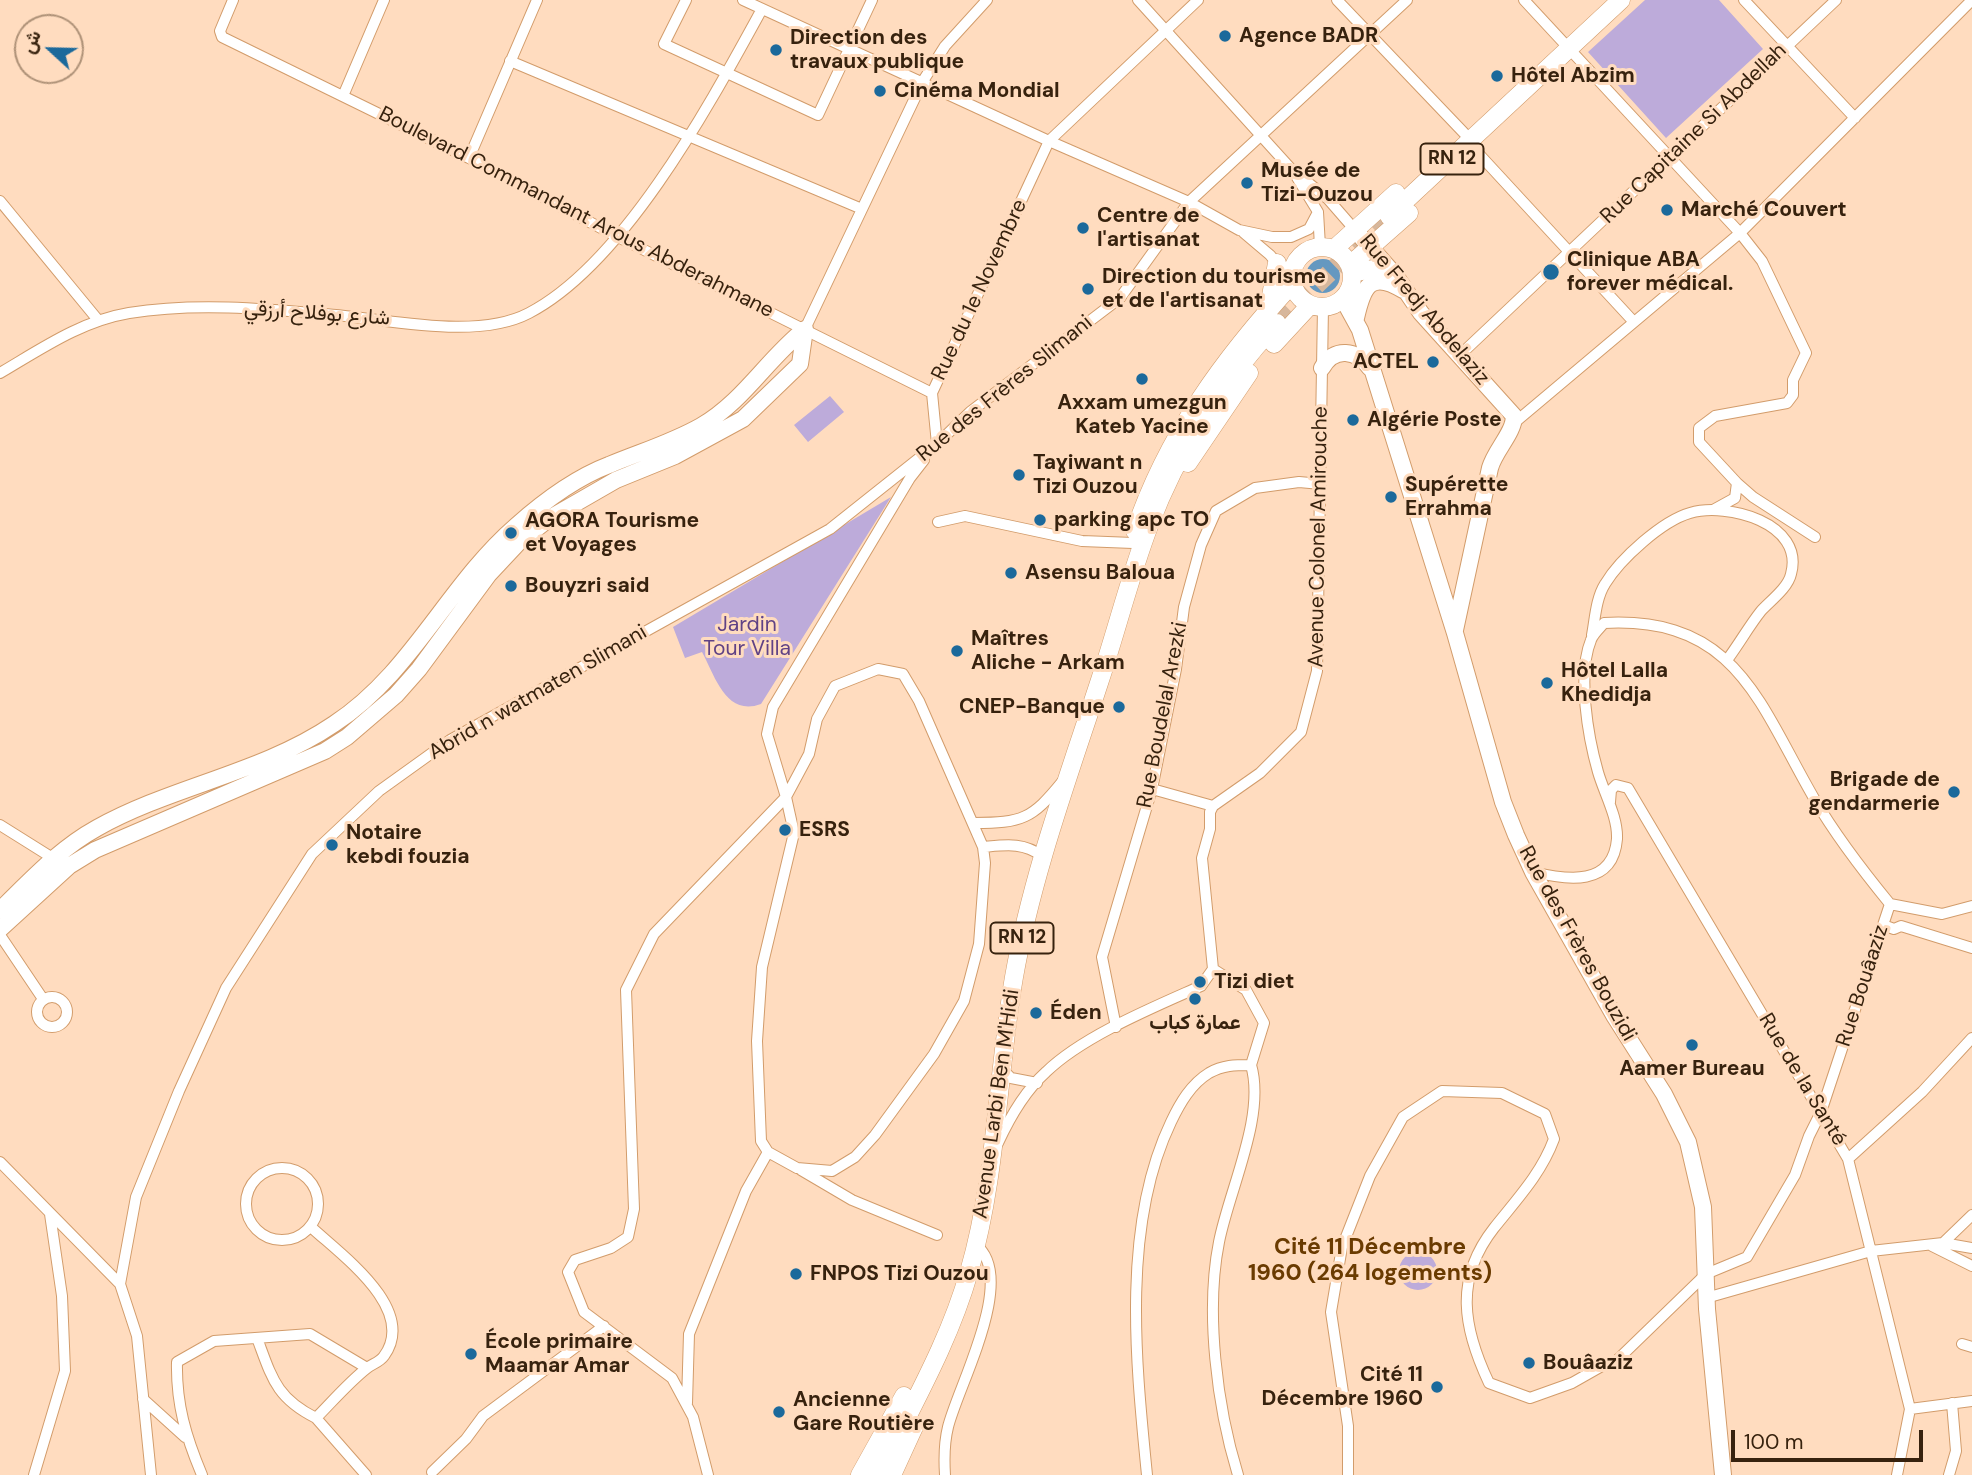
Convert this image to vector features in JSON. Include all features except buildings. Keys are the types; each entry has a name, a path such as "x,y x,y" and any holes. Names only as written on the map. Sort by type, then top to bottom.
{"main road":[{"name":"RN 12","path":"1389,216 1515,102 1621,0"},
{"path":"1515,102 1499,128 1477,152 1371,247 1351,269 1351,287 1343,299 1316,306 1297,295 1292,283 1292,270 1298,258 1308,250 1327,247 1356,230 1484,116 1515,102"},
{"name":"Rue Fredj Abdelaziz","path":"1356,230 1395,275 1405,292 1513,412 1513,424"},
{"path":"1327,247 1351,269 1378,268 1395,275"},
{"path":"1272,318 1277,262"},
{"path":"1356,318 1362,292 1371,283 1388,282 1405,292"},
{"name":"Avenue Larbi Ben M'Hidi","path":"892,1475 945,1357 976,1245 992,1155 1014,977 1042,856 1135,565 1165,487 1190,436 1272,318 1292,283"},
{"name":"Rue des Frères Bouzidi","path":"1343,299 1356,318 1455,633 1503,802 1533,872 1615,1017 1664,1094 1688,1142 1703,1206 1706,1298 1723,1475"},
{"name":"Avenue Larbi Ben M'Hidi","path":"1135,565 1152,544 1187,465 1209,430 1260,360 1316,306"},
{"name":"Avenue Larbi Ben M'Hidi","path":"1135,565 1133,543 1147,497 1169,449 1212,380 1272,318"},
{"path":"0,910 60,863 99,827 287,752 337,723 384,682 478,566 537,508 606,466 667,444 702,425 730,406 783,346 805,329"},
{"path":"0,929 60,863 289,767 347,737 396,695 419,669 489,574 518,543 550,518 616,480 685,452 743,419 800,364 805,329"},
{"path":"1322,368 1335,355 1348,352 1360,356 1373,372"},
{"path":"1455,633 1492,460 1513,424"},
{"name":"Avenue Larbi Ben M'Hidi","path":"860,1475 935,1339 953,1321"},
{"name":"Avenue Larbi Ben M'Hidi","path":"878,1475 953,1321"}],"street":[{"name":"Boulevard Commandant Arous Abderahmane","path":"233,0 220,34 932,393"},
{"path":"343,96 384,0"},
{"path":"469,158 537,0"},
{"path":"686,0 664,44 818,115 872,0"},
{"path":"743,0 1049,141 1189,202 1239,230 1277,262 1292,283"},
{"path":"805,329 923,81 945,46 987,0"},
{"path":"1138,0 1293,171 1318,212 1327,247"},
{"path":"1049,141 1198,0"},
{"path":"1337,0 1464,133"},
{"name":"Rue des Frères Slimani","path":"830,529 937,444 971,412 1120,298 1189,202 1407,0"},
{"path":"1524,0 1740,233 1762,261 1806,353 1793,380 1793,395 1787,403 1715,416 1699,428 1699,442 1737,483 1815,537"},
{"path":"1744,0 1854,118"},
{"name":"Rue Capitaine Si Abdellah","path":"1460,355 1836,0"},
{"path":"1513,424 1740,233 1972,0"},
{"name":"شارع بوفلاح أرزقي","path":"0,373 99,320 129,313 215,307 475,328 527,314 555,298 617,236 688,136 762,9"},
{"path":"510,61 862,209"},
{"name":"Rue du 1e Novembre","path":"937,444 932,393 1049,141"},
{"path":"1477,152 1633,321"},
{"path":"1293,171 1321,192 1356,230"},
{"path":"0,201 99,320"},
{"path":"1239,230 1272,237 1291,237 1309,229 1318,212"},
{"name":"Avenue Colonel Amirouche","path":"1213,806 1260,773 1301,732 1317,671 1322,368 1316,306"},
{"path":"937,444 910,478 773,707 767,734 786,797 793,833 762,967 757,1041 758,1115 761,1141 768,1153 852,1200 937,1235"},
{"name":"Rue Boudelal Arezki","path":"1116,1027 1101,957 1152,789 1176,669 1184,607 1201,545 1216,511 1255,488 1298,482 1321,484"},
{"path":"1533,872 1569,880 1596,874 1613,859 1617,836 1593,753 1583,672 1600,593 1618,564 1681,516 1715,509 1735,498 1737,483"},
{"path":"1715,509 1733,511 1768,526 1783,538 1793,559 1790,578 1759,614 1727,660"},
{"path":"938,522 965,516 1083,541 1133,543"},
{"name":"Abrid n watmaten Slimani","path":"120,1284 136,1196 179,1091 226,988 312,854 379,791 450,740 830,529"},
{"name":"Rue Bouâaziz","path":"1591,638 1604,623 1634,622 1689,636 1736,667 1787,746 1815,801 1889,904 1821,1112 1795,1175 1747,1257 1706,1274"},
{"path":"708,1475 693,1417 672,1378 584,1312 568,1272 575,1260 611,1248 628,1237 634,1209 626,990 654,934 786,797 809,754 817,719 835,686 878,669 903,674 919,701 983,847 985,863 979,944 964,1000 934,1054 855,1157 832,1171 797,1168"},
{"path":"974,823 1009,823 1040,810 1068,775"},
{"name":"Rue de la Santé","path":"1609,804 1611,790 1616,785 1628,788 1848,1159 1910,1409 1896,1475"},
{"path":"992,1155 1008,1122 1046,1072 1116,1027 1201,986 1213,969 1202,858 1213,806 1152,789"},
{"path":"0,825 60,863"},
{"path":"983,847 1018,844 1042,856"},
{"path":"1889,904 1942,914 1972,906"},
{"path":"1883,925 1894,929 1901,926 1972,948"},
{"path":"0,935 43,999"},
{"path":"1213,969 1246,990 1264,1023 1251,1065 1256,1083 1250,1121 1218,1244 1214,1304 1218,1375 1225,1426 1238,1475"},
{"path":"1848,1159 1922,1092 1972,1038"},
{"path":"1147,1475 1137,1342 1140,1233 1152,1170 1178,1107 1195,1083 1228,1065 1251,1065"},
{"path":"1002,1069 1011,1078 1037,1083"},
{"path":"1348,1475 1348,1426 1331,1312 1342,1247 1370,1176 1403,1117 1442,1091 1502,1093 1545,1114 1554,1139 1547,1159 1492,1230 1472,1262 1466,1307 1471,1346 1489,1383 1530,1398 1572,1383 1602,1366 1612,1365 1706,1274"},
{"path":"687,1406 689,1334 746,1191 768,1153"},
{"path":"0,1162 120,1284 137,1336 151,1475"},
{"path":"286,1168 307,1178 318,1198 318,1209 311,1227 299,1237 288,1241 265,1237 256,1229 246,1207 253,1183 273,1169 286,1168"},
{"path":"34,1475 65,1371 62,1296 49,1212"},
{"path":"1937,1244 1972,1215"},
{"path":"311,1227 377,1290 392,1315 392,1341 383,1358 367,1368 316,1418"},
{"path":"1937,1244 1972,1266"},
{"path":"1706,1298 1871,1251 1937,1244 1972,1248"},
{"path":"946,1475 944,1455 947,1429 988,1308 990,1264 976,1245"},
{"path":"432,1474 466,1439 483,1416 604,1326"},
{"path":"202,1475 186,1437 176,1391 177,1362 214,1341 310,1334 367,1368"},
{"path":"257,1338 272,1379 294,1408 316,1418 366,1475"},
{"path":"143,1399 186,1437"},
{"path":"1910,1409 1972,1401"},
{"path":"1949,1475 1956,1451 1952,1403"},
{"path":"936,1475 944,1455"}],"green space":[{"path":"1645,0 1719,0 1763,49 1666,138 1588,52"},
{"path":"830,396 844,412 808,442 794,425"},
{"name":"Jardin Tour Villa","path":"891,497 761,704 739,705 730,700 717,682 702,652 685,658 673,627"},
{"path":"1418,1252 1431,1258 1437,1271 1431,1284 1418,1290 1405,1284 1399,1271 1405,1258"}],"water":[{"path":"1323,259 1335,264 1340,276 1335,288 1323,293 1311,288 1306,276 1311,264"}],"tunnel":[{"path":"1277,323 1389,216"}],"place":[{"name":"Agence BADR","path":"1225,36"},
{"name":"Direction des travaux publique","path":"776,50"},
{"name":"Hôtel Abzim","path":"1497,76"},
{"name":"Cinéma Mondial","path":"880,91"},
{"name":"Musée de Tizi-Ouzou","path":"1247,183"},
{"name":"Marché Couvert","path":"1667,210"},
{"name":"Centre de l'artisanat","path":"1083,228"},
{"name":"Clinique ABA forever médical.","path":"1551,272"},
{"name":"Direction du tourisme et de l'artisanat","path":"1088,289"},
{"name":"ACTEL","path":"1433,362"},
{"name":"Axxam umezgun Kateb Yacine","path":"1142,379"},
{"name":"Algérie Poste","path":"1353,420"},
{"name":"Taɣiwant n Tizi Ouzou","path":"1019,475"},
{"name":"Supérette Errahma","path":"1391,497"},
{"name":"parking apc TO","path":"1040,520"},
{"name":"AGORA Tourisme et Voyages","path":"511,533"},
{"name":"Asensu Baloua","path":"1011,573"},
{"name":"Bouyzri said","path":"511,586"},
{"name":"Maîtres Aliche - Arkam","path":"957,651"},
{"name":"Hôtel Lalla Khedidja","path":"1547,683"},
{"name":"CNEP-Banque","path":"1119,707"},
{"name":"Brigade de gendarmerie","path":"1954,792"},
{"name":"ESRS","path":"785,830"},
{"name":"Notaire kebdi fouzia","path":"332,845"},
{"name":"Tizi diet","path":"1200,982"},
{"name":"عمارة كباب","path":"1195,999"},
{"name":"Éden","path":"1036,1013"},
{"name":"Aamer Bureau","path":"1692,1045"},
{"name":"FNPOS Tizi Ouzou","path":"796,1274"},
{"name":"École primaire Maamar Amar","path":"471,1354"},
{"name":"Bouâaziz","path":"1529,1363"},
{"name":"Cité 11 Décembre 1960","path":"1437,1387"},
{"name":"Ancienne Gare Routière","path":"779,1412"}],"district":[{"name":"Cité 11 Décembre 1960 (264 logements)","path":"1370,1261"}]}
